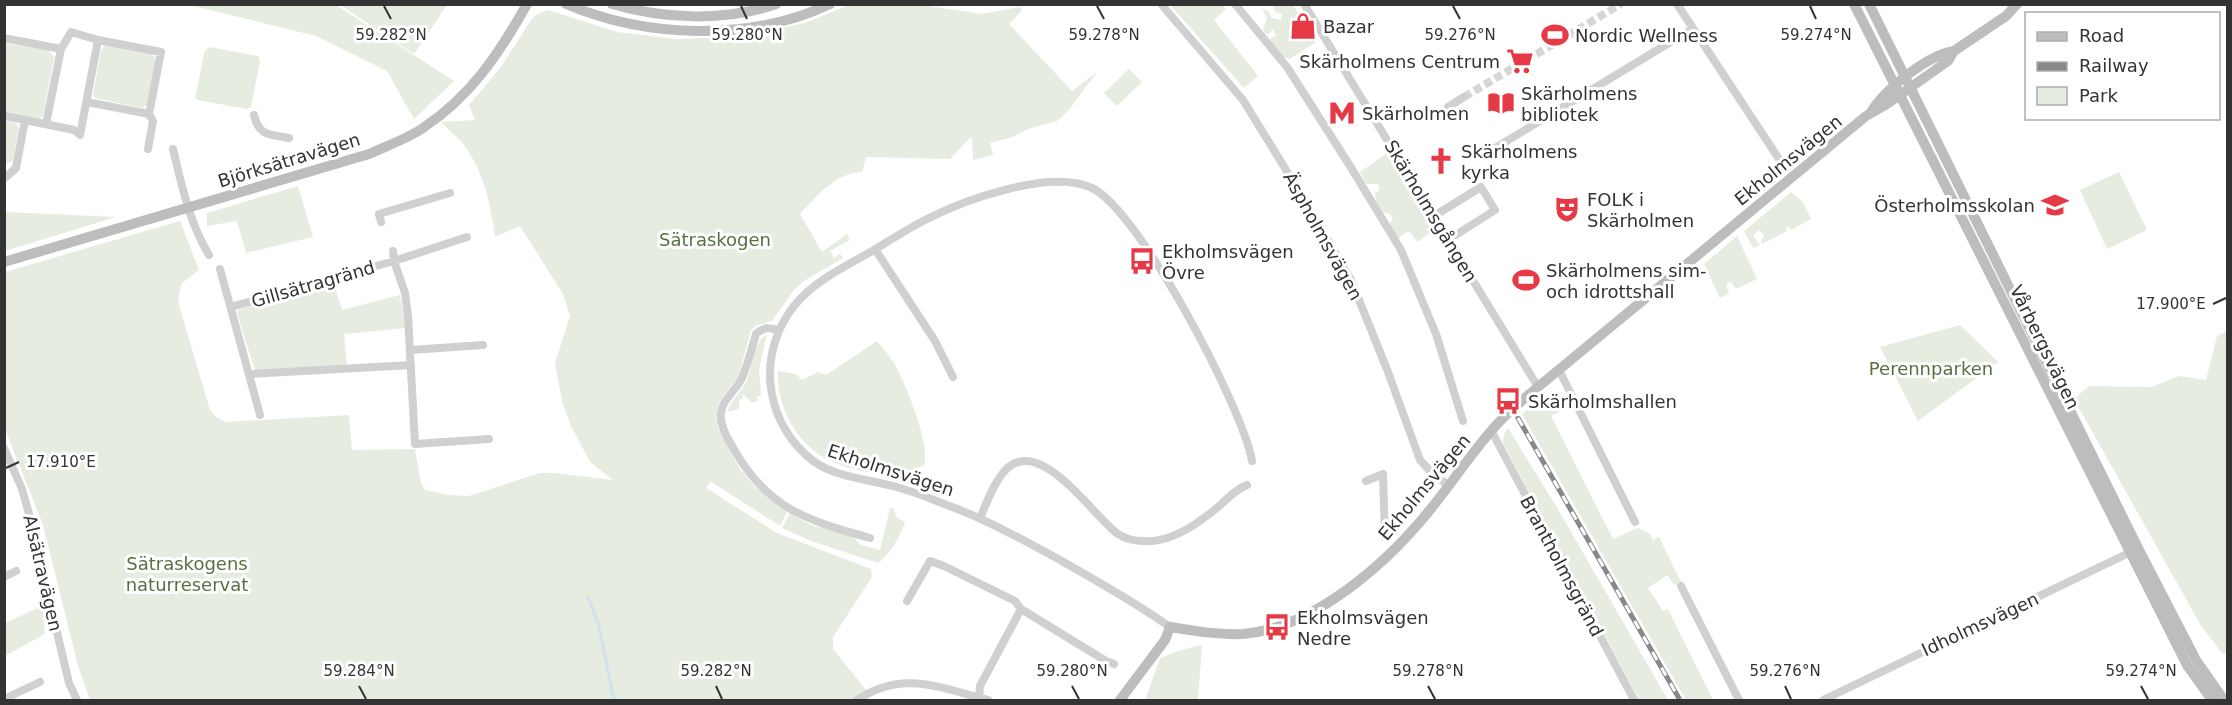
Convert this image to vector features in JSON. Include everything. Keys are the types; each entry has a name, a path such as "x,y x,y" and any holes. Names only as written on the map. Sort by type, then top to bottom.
{"street":[{"name":"Björksätravägen","path":"4,262 369,154 422,129 467,93 491,64 527,4"},
{"path":"566,4 587,14 624,24 712,30 753,27 778,22 814,12 830,4"},
{"path":"612,4 646,12 696,16 726,15 776,4"},
{"name":"Äspholmsvägen","path":"1161,4 1243,100 1296,186 1351,280 1420,460 1449,486"},
{"path":"1235,4 1287,67 1401,250 1436,334 1463,421"},
{"name":"Skärholmsgången","path":"1304,4 1538,387"},
{"path":"1677,4 1783,165"},
{"name":"Vårbergsvägen","path":"1854,4 2134,550 2196,660 2224,700"},
{"name":"Ekholmsvägen","path":"1252,461 1249,444 1214,368 1161,270 1119,209 1091,187 1061,181 1036,183 979,197 927,219 837,271 813,288 795,304 778,330 770,358 773,401 790,439 807,457 819,465 842,475 902,488 980,518 1095,580 1170,627 1210,633 1245,633 1277,627 1305,615 1348,588 1390,553 1428,513 1502,419 1538,387 1871,112 1878,101 1948,61 1954,51 2006,16 2016,4"},
{"name":"Vårbergsvägen","path":"1870,7 2134,550 2187,665 2212,700"},
{"path":"1487,153 1692,29"},
{"path":"46,124 62,49 71,32 98,40 161,52 149,114 153,121 148,149"},
{"path":"4,38 62,49"},
{"path":"4,117 74,130 81,135 98,40"},
{"path":"1448,107 1464,97"},
{"path":"87,102 149,114"},
{"path":"254,115 257,127 264,133 289,138"},
{"path":"6,177 16,168 25,120"},
{"path":"173,149 197,236 209,255"},
{"path":"1434,216 1481,187 1495,210 1448,240"},
{"path":"381,222 380,214 450,193"},
{"name":"Gillsätragränd","path":"231,307 394,261 467,237"},
{"path":"875,249 935,341 953,377"},
{"name":"Gillsätragränd","path":"393,251 405,293 411,350 415,444 489,439"},
{"name":"Gillsätragränd","path":"220,269 260,415"},
{"path":"778,330 768,327 756,334 742,379 721,410 721,419 728,439 746,471 765,492 798,515 822,525 870,538"},
{"path":"411,350 483,345"},
{"path":"250,374 411,365"},
{"path":"1559,370 1635,522"},
{"name":"Brantholmsgränd","path":"1492,432 1634,700"},
{"name":"Alsätravägen","path":"4,448 22,489 69,683 77,700"},
{"path":"980,518 1000,476 1010,466 1019,462 1028,461 1045,465 1061,476 1120,536 1144,541 1160,541 1189,527 1247,484"},
{"path":"1366,481 1383,474 1385,537"},
{"name":"Idholmsvägen","path":"1823,700 2134,550"},
{"path":"907,601 930,561 1015,601 1021,609 1114,664"},
{"name":"Alsätravägen","path":"4,577 16,571"},
{"path":"1681,586 1739,700"},
{"path":"979,698 980,686 1021,609"},
{"path":"1120,700 1164,640 1170,627"},
{"path":"4,699 40,682"},
{"path":"856,700 874,691 906,683 927,683 988,700"}],"green space":[{"path":"916,4 982,14 1020,7 1022,10 1009,24 1072,91 1097,72 1069,110 1057,121 990,143 993,155 973,160 972,136 950,159 866,157 862,172 843,176 827,187 800,214 822,252 847,234 850,240 830,251 834,258 840,254 843,258 804,281 793,291 772,321 757,325 751,330 738,378 718,405 716,418 718,428 740,469 754,486 787,512 780,526 710,481 706,488 777,533 871,569 872,577 833,637 833,649 866,690 851,700 90,700 78,666 43,525 5,429 5,272 180,221 199,270 181,284 178,302 210,410 217,418 226,422 349,415 352,450 415,449 421,483 425,490 449,495 469,496 540,473 613,480 590,462 571,426 562,401 555,363 570,316 563,294 520,226 495,237 489,201 477,166 464,145 441,122 475,120 469,105 501,67 531,20 537,14 548,10 617,32 675,39 736,37 805,23 849,5"},
{"path":"189,5 336,5 454,81 414,119 387,71 316,36"},
{"path":"340,5 447,5 414,54"},
{"path":"1170,5 1222,5 1226,9 1214,20 1258,76 1244,88"},
{"path":"1273,5 1293,5 1316,42 1290,59 1283,57 1269,40 1276,36 1273,29 1269,34 1265,34 1263,29 1267,18 1262,9 1268,11 1272,18 1281,20 1282,14 1275,12"},
{"path":"4,43 48,50 54,57 43,116 38,119 5,112"},
{"path":"105,45 151,53 156,59 147,105 142,108 95,98 93,95 101,50"},
{"path":"210,47 258,56 260,61 251,107 247,109 195,98 205,50"},
{"path":"1129,69 1142,82 1117,106 1104,93"},
{"path":"5,121 16,123 19,128 13,161 5,164"},
{"path":"1389,152 1436,229 1417,242 1409,231 1397,239 1390,224 1393,219 1390,214 1383,212 1376,201 1375,193 1380,190 1378,184 1366,184 1360,172"},
{"path":"2119,172 2147,230 2107,249 2080,190"},
{"path":"298,186 313,237 246,253 237,221 207,226 207,213"},
{"path":"1791,192 1803,202 1811,219 1791,230 1788,226 1787,231 1762,244 1764,236 1759,230 1753,236 1760,245 1753,248 1744,231"},
{"path":"5,212 116,217 5,251"},
{"path":"1737,236 1757,279 1738,288 1735,288 1731,282 1726,284 1729,293 1720,298 1704,264"},
{"path":"333,281 342,310 400,295 406,328 344,334 347,365 255,371 237,313 239,309"},
{"name":"Perennparken","path":"1960,325 1998,362 1918,421 1880,347"},
{"path":"2227,331 2227,654 2221,652 2200,624 2074,399 2089,386 2152,387 2179,376 2206,380 2217,336"},
{"path":"767,334 759,369 761,396 757,396 758,401 752,403 743,394 743,398 739,400 739,409 727,412 746,383 759,343"},
{"path":"877,341 894,363 904,384 924,443 924,465 898,477 851,468 819,455 799,436 791,424 785,412 778,385 778,371 796,374 802,380 818,372 826,375"},
{"path":"1542,398 1565,403 1567,408 1551,416 1613,539 1638,528 1649,533 1653,540 1659,537 1681,582 1674,585 1667,575 1648,588 1663,611 1668,609 1713,700 1686,700 1522,414"},
{"path":"1508,428 1559,511 1668,700 1639,700 1503,443 1504,433"},
{"path":"890,508 893,508 897,518 905,522 894,545 878,563 811,541 782,528 790,513 811,525 852,536 861,545 880,550"},
{"path":"42,606 45,634 5,656 5,623"},
{"path":"1202,645 1198,700 1145,700 1160,658"}],"waterway":[{"path":"588,597 599,626 614,700"}],"tunnel":[{"path":"1464,97 1621,4"}],"railway":[{"path":"1518,418 1680,700"}],"place":[{"name":"Bazar","path":"1303,26"},
{"name":"Nordic Wellness","path":"1555,35"},
{"name":"Skärholmens Centrum","path":"1520,61"},
{"name":"Skärholmens bibliotek","path":"1501,103"},
{"name":"Skärholmen","path":"1342,113"},
{"name":"Skärholmens kyrka","path":"1441,161"},
{"name":"Österholmsskolan","path":"2055,205"},
{"name":"FOLK i Skärholmen","path":"1567,209"},
{"name":"Ekholmsvägen Övre","path":"1142,261"},
{"name":"Skärholmens sim- och idrottshall","path":"1526,280"},
{"name":"Skärholmshallen","path":"1508,401"},
{"name":"Ekholmsvägen Nedre","path":"1277,627"}],"park label":[{"name":"Sätraskogen","path":"715,239"},
{"name":"Sätraskogens naturreservat","path":"187,573"}]}
